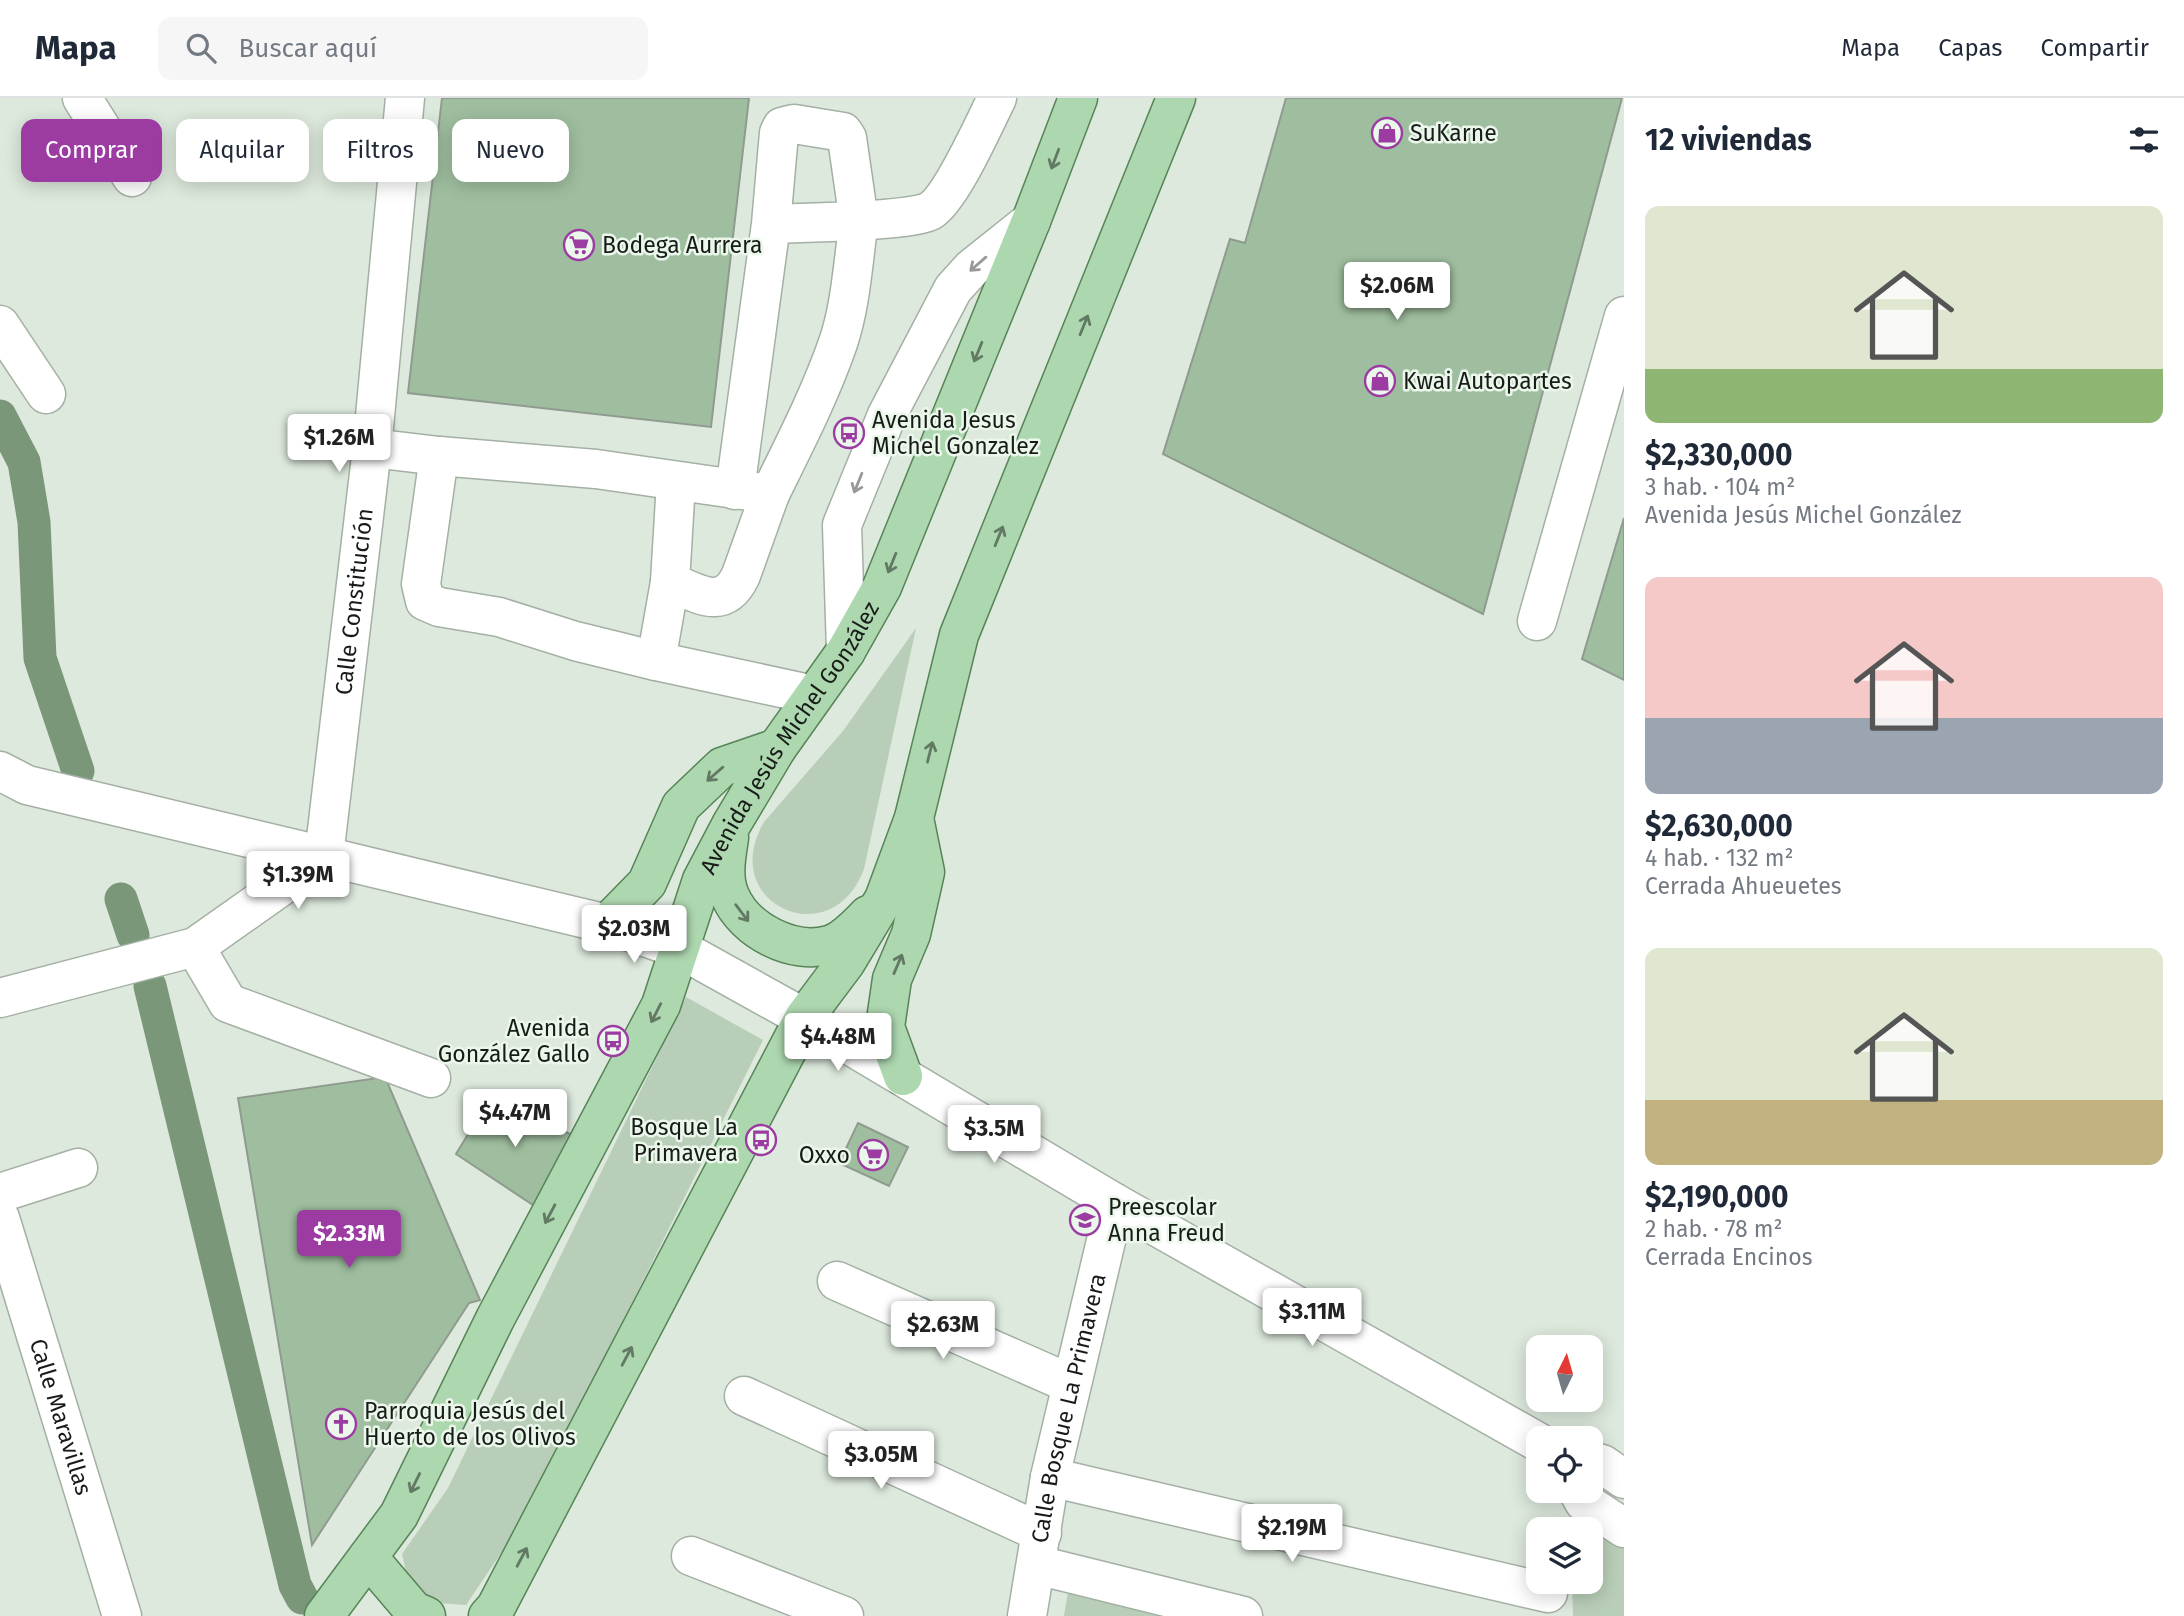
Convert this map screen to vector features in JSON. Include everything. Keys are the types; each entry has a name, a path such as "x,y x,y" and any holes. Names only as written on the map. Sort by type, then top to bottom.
{"main road":[{"name":"Avenida Jesús Michel González","path":"324,1616 399,1515 495,1319 661,1005 702,880 731,825 778,748 846,651 882,587 1031,221 1078,98"},
{"path":"488,1616 496,1607 804,1018 846,962 884,899 914,818 959,635 1176,98"},
{"path":"607,924 647,883 681,806 722,767 778,748"},
{"path":"903,1076 885,1027 892,979 911,933 925,872 914,818"},
{"path":"731,825 725,868 730,896 747,921 771,938 800,946 830,945 852,932 884,899"},
{"path":"368,1557 414,1611 426,1616"}],"street":[{"path":"82,98 95,119"},
{"name":"Calle Constitución","path":"324,856 372,448 405,98"},
{"path":"771,224 859,221 930,211 942,200 951,185 997,98"},
{"path":"670,582 706,597 727,595 741,575 752,492 779,132 782,127 793,124 837,130 845,135 859,221 845,315 838,342 805,421 752,492"},
{"path":"846,651 842,525 887,415 953,289 972,268 1031,221"},
{"path":"1537,621 1624,316"},
{"path":"0,325 46,394"},
{"path":"372,448 596,469 752,492"},
{"path":"439,456 421,584 425,601 439,607 499,617 575,641 656,661 814,695"},
{"path":"656,661 670,582 676,482"},
{"path":"0,771 27,785 607,924 680,949 804,1018 1115,1203 1526,1435"},
{"path":"0,998 195,947 324,856"},
{"path":"195,947 228,1003 431,1078"},
{"path":"0,1193 78,1168"},
{"name":"Calle Bosque La Primavera","path":"1027,1616 1050,1478 1115,1203"},
{"name":"Calle Maravillas","path":"0,1218 122,1616"},
{"path":"837,1281 1071,1384"},
{"path":"744,1396 1040,1549 1243,1616"},
{"path":"1603,1465 1624,1479"},
{"path":"1050,1478 1526,1588"},
{"path":"1586,1503 1624,1528"},
{"path":"691,1556 844,1616"}],"green space":[{"path":"916,628 864,869 849,895 828,910 806,914 784,909 766,896 755,876 753,851 764,822 843,731"},
{"path":"686,997 763,1040 524,1519 466,1605 438,1603 408,1580 402,1554 448,1488"},
{"path":"1603,1532 1624,1547 1624,1616 1573,1616 1572,1594 1603,1594"},
{"path":"1069,1586 1199,1616 1064,1616"}],"building":[{"name":"Bodega Aurrera","path":"442,98 749,98 711,427 408,393 432,182 438,182 438,133"},
{"path":"1286,98 1622,98 1483,614 1163,454 1230,239 1245,243"},
{"path":"1624,518 1624,680 1582,659"},
{"name":"Parroquia Jesús del Huerto de los Olivos","path":"385,1077 480,1300 469,1303 312,1545 238,1098"},
{"path":"492,1095 572,1135 536,1207 456,1154"},
{"name":"Oxxo","path":"858,1123 908,1147 889,1186 839,1163"}],"waterway":[{"path":"0,416 24,462 34,522 40,658 78,771"},
{"path":"121,899 133,935"},
{"path":"150,986 295,1585 302,1598"}],"place":[{"name":"SuKarne","path":"1387,133"},
{"name":"Bodega Aurrera","path":"579,245"},
{"name":"Kwai Autopartes","path":"1380,381"},
{"name":"Avenida Jesus Michel Gonzalez","path":"849,433"},
{"name":"Avenida González Gallo","path":"613,1041"},
{"name":"Bosque La Primavera","path":"761,1140"},
{"name":"Oxxo","path":"873,1155"},
{"name":"Preescolar Anna Freud","path":"1085,1220"},
{"name":"Parroquia Jesús del Huerto de los Olivos","path":"341,1424"}]}
